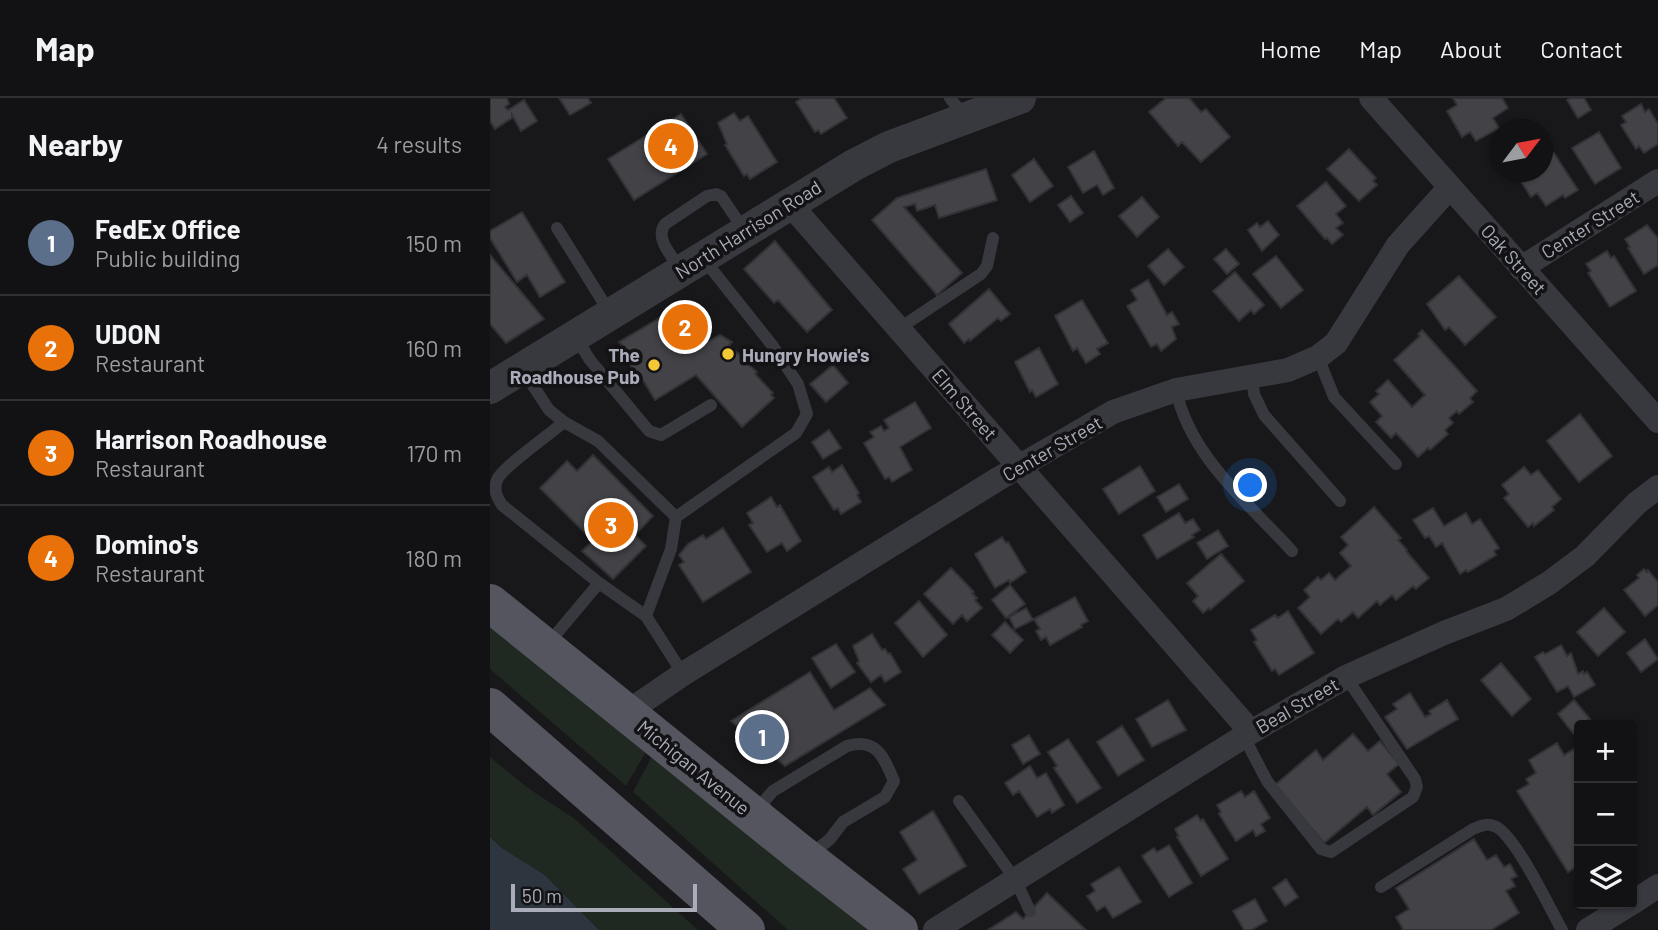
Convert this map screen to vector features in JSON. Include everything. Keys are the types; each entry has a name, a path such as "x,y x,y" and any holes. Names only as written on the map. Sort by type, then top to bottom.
{"main road":[{"name":"Michigan Avenue","path":"490,603 544,649 899,930"},
{"path":"490,707 746,930"}],"street":[{"name":"North Harrison Road","path":"490,388 854,165 958,109 1020,98"},
{"name":"Oak Street","path":"1371,98 1658,421"},
{"name":"Center Street","path":"1521,268 1658,181"},
{"name":"Center Street","path":"626,713 683,674 1019,467 1114,412 1176,390 1288,370 1318,357 1336,343 1398,246 1450,187"},
{"name":"Elm Street","path":"789,203 1247,735"},
{"name":"Beal Street","path":"935,930 1247,735 1369,664 1506,609 1549,583 1584,556 1637,503 1658,487"},
{"path":"1637,899 1658,886"},
{"path":"1588,930 1621,909"}],"lane":[{"path":"646,616 671,549 676,517 796,433 807,414 798,384 772,345 691,263 662,240 661,229 664,224 716,194 721,196 745,230"},
{"path":"557,228 610,314"},
{"path":"898,329 981,274 987,266 993,238"},
{"path":"575,335 590,360 649,431 661,435 711,405"},
{"path":"1318,357 1334,397 1396,464"},
{"path":"522,369 536,393 564,422 598,441 676,517"},
{"path":"1252,376 1254,394 1264,415 1340,501"},
{"path":"1176,390 1181,413 1212,464 1292,551"},
{"path":"564,422 503,472 495,488 496,496 502,505 599,583 646,616 683,674"},
{"path":"544,649 599,583"},
{"path":"1247,735 1267,781 1321,849 1331,852 1413,797 1417,787 1415,779 1346,677"},
{"path":"766,826 762,812 765,800 774,791 847,746 868,744 877,750 894,781 885,797 843,822 819,848 810,853 800,853"},
{"path":"959,801 1015,879 1030,911"},
{"path":"1381,887 1473,829 1494,825 1510,839 1562,930"}],"shaded area":[{"path":"490,625 647,750 626,786 490,669"},
{"path":"652,756 867,930 788,930 633,792"},
{"path":"490,757 528,788 575,819 698,930 599,930 545,875 502,848 490,837"},
{"path":"490,837 502,848 545,875 599,930 490,930"}],"building":[{"path":"490,98 507,98 509,104 505,107 508,110 524,100 537,121 521,131 512,115 512,118 495,129 490,121"},
{"path":"559,98 588,98 591,103 570,115"},
{"path":"802,98 834,98 847,118 821,134 818,130 815,132 796,102"},
{"path":"1166,98 1189,98 1201,112 1206,109 1230,137 1201,162 1182,142 1178,146 1149,112"},
{"path":"1453,98 1502,98 1508,108 1490,119 1490,133 1476,141 1470,132 1462,137 1447,111 1457,105"},
{"path":"1584,98 1591,110 1578,118 1567,100"},
{"path":"1641,104 1645,112 1649,109 1658,124 1658,144 1644,153 1639,146 1636,149 1621,125 1626,122 1622,116"},
{"path":"734,113 740,121 748,116 777,162 750,179 747,174 744,176 725,145 727,144 718,123"},
{"path":"681,114 707,154 634,200 608,159"},
{"path":"1599,132 1621,168 1595,184 1572,148"},
{"path":"1349,149 1376,178 1373,181 1377,185 1359,201 1327,169"},
{"path":"1094,151 1114,188 1103,195 1097,185 1083,193 1068,167"},
{"path":"1553,154 1578,190 1565,198 1563,195 1546,206 1537,193 1531,197 1522,183 1553,182"},
{"path":"1034,159 1053,186 1030,202 1012,175"},
{"path":"986,169 997,200 939,218 935,205 917,211 915,204 904,207 962,273 937,295 872,220 897,198"},
{"path":"1326,182 1346,206 1336,214 1343,223 1336,228 1343,235 1332,244 1297,206"},
{"path":"1071,196 1083,213 1070,222 1058,205"},
{"path":"1142,197 1159,217 1137,237 1119,216"},
{"path":"522,212 565,282 540,297 527,275 517,282 490,238 490,231"},
{"path":"1268,221 1279,235 1262,251 1248,230 1257,223 1260,227"},
{"path":"1647,225 1658,238 1658,265 1644,274 1625,239"},
{"path":"775,241 832,310 807,332 778,300 774,303 744,269"},
{"path":"1168,249 1184,267 1164,285 1148,266"},
{"path":"1226,249 1239,264 1227,274 1214,259"},
{"path":"1607,251 1611,258 1614,256 1636,291 1610,307 1588,273 1591,271 1586,264"},
{"path":"490,255 544,319 506,343 490,324"},
{"path":"1276,256 1303,290 1281,308 1253,274"},
{"path":"1235,272 1264,305 1254,314 1251,310 1239,321 1213,291"},
{"path":"1459,276 1496,317 1465,345 1449,327 1445,330 1427,304"},
{"path":"1148,280 1167,315 1172,312 1179,324 1172,327 1176,339 1161,351 1157,344 1151,347 1127,306 1137,300 1131,290"},
{"path":"989,289 1010,314 1001,321 998,318 964,343 949,324"},
{"path":"1082,300 1108,343 1097,349 1100,354 1086,363 1077,348 1073,351 1055,316"},
{"path":"685,303 709,341 720,335 732,342 729,345 745,357 742,359 757,372 755,374 773,393 771,395 774,398 742,427 696,375 655,400 638,372 633,375 631,372 634,371 621,351 619,353 616,349 622,345 619,342"},
{"path":"1422,330 1477,391 1470,398 1473,402 1459,414 1457,411 1449,418 1453,423 1445,430 1448,434 1418,457 1396,433 1391,438 1376,422 1382,416 1370,402 1379,394 1376,391 1388,380 1412,407 1425,395 1394,360 1420,336 1418,334"},
{"path":"1039,348 1058,384 1036,397 1032,390 1030,392 1015,362"},
{"path":"833,365 848,383 826,402 810,384"},
{"path":"915,402 931,428 900,447 912,470 892,482 889,477 885,479 864,443 874,437 870,432 881,426 884,431 889,428 884,420"},
{"path":"1580,414 1612,456 1579,482 1547,441"},
{"path":"829,430 841,448 823,459 812,442"},
{"path":"593,455 653,516 635,535 646,546 613,579 582,551 593,541 540,488 567,461 577,471"},
{"path":"842,465 859,493 857,495 861,502 841,514 838,508 834,510 813,477 829,467 832,472"},
{"path":"1140,466 1155,491 1119,514 1103,489"},
{"path":"1524,467 1531,475 1538,470 1561,499 1552,507 1554,510 1534,526 1533,523 1528,527 1504,498 1509,494 1502,485"},
{"path":"1179,484 1188,499 1166,512 1157,497"},
{"path":"771,497 777,507 780,505 801,541 787,551 782,543 767,552 749,525 753,523 747,513"},
{"path":"1374,507 1401,538 1398,540 1429,578 1416,589 1413,586 1396,600 1392,595 1380,605 1377,601 1358,618 1353,612 1341,622 1338,619 1321,634 1298,608 1310,597 1304,590 1318,577 1321,580 1329,573 1335,580 1351,566 1340,553 1348,545 1341,537"},
{"path":"1433,508 1444,526 1466,513 1472,524 1480,519 1499,548 1494,551 1496,555 1460,574 1442,543 1436,547 1429,536 1425,538 1413,520"},
{"path":"1179,513 1185,523 1193,519 1200,530 1192,535 1194,537 1157,559 1143,535"},
{"path":"723,528 751,572 703,602 679,565 684,562 679,555 688,544 703,535 706,539"},
{"path":"1218,530 1228,546 1207,559 1197,543"},
{"path":"1002,537 1008,542 1026,572 1010,583 1009,580 995,588 975,554"},
{"path":"1221,554 1244,581 1203,613 1193,601 1198,596 1187,583"},
{"path":"951,568 974,592 972,593 977,598 975,600 982,608 967,621 962,615 953,624 924,594"},
{"path":"1644,569 1658,582 1658,605 1645,616 1624,590 1639,578 1637,575"},
{"path":"1010,585 1025,604 1006,618 992,600"},
{"path":"1075,597 1088,621 1050,645 1046,637 1041,640 1036,631 1040,629 1034,619"},
{"path":"919,601 947,635 923,657 895,623"},
{"path":"1026,608 1033,620 1015,629 1009,617"},
{"path":"1604,608 1625,632 1598,656 1577,632"},
{"path":"1288,611 1314,653 1279,675 1275,669 1272,671 1254,642 1257,640 1251,630 1275,615 1278,618"},
{"path":"1005,622 1023,640 1010,653 992,635"},
{"path":"872,634 882,650 890,653 901,672 885,682 881,675 871,682 857,663 859,661 853,646"},
{"path":"1645,639 1658,659 1641,672 1627,653"},
{"path":"836,644 855,672 831,688 812,658"},
{"path":"1561,645 1567,656 1571,653 1578,674 1587,672 1595,685 1574,697 1568,686 1557,692 1535,657"},
{"path":"1501,663 1531,699 1512,716 1481,680"},
{"path":"810,672 834,710 870,688 885,705 785,766 731,721"},
{"path":"1410,693 1425,717 1431,714 1429,711 1447,700 1458,719 1407,749 1385,717 1397,709 1393,704"},
{"path":"1168,700 1186,730 1152,747 1136,719"},
{"path":"1574,700 1590,719 1574,720 1573,733 1558,714"},
{"path":"1122,726 1144,760 1118,776 1097,742"},
{"path":"1353,734 1368,751 1380,741 1399,764 1387,774 1401,792 1373,815 1367,807 1324,843 1275,785 1316,750 1323,760"},
{"path":"1029,735 1040,754 1023,764 1012,745"},
{"path":"1068,739 1101,788 1077,803 1054,768 1057,766 1048,752"},
{"path":"1557,743 1564,755 1574,749 1574,868 1568,872 1517,791 1529,784 1526,779 1536,773 1529,760"},
{"path":"1030,766 1037,778 1046,773 1064,805 1052,813 1050,809 1037,817 1019,791 1013,795 1005,783"},
{"path":"1241,791 1245,797 1254,791 1270,818 1261,824 1265,831 1256,836 1253,830 1236,841 1219,814 1221,812 1217,805"},
{"path":"933,811 966,866 919,894 903,869 917,860 900,832"},
{"path":"1197,815 1201,821 1203,819 1228,859 1201,876 1177,837 1179,836 1175,829"},
{"path":"1474,839 1487,860 1496,855 1504,867 1510,864 1517,876 1511,879 1515,886 1506,891 1519,913 1491,930 1402,930 1396,917 1409,909 1396,888"},
{"path":"1169,845 1192,883 1169,897 1142,856 1154,848 1157,852"},
{"path":"1119,867 1141,902 1113,918 1105,906 1097,911 1087,896 1095,891 1091,884"},
{"path":"1286,879 1298,897 1285,906 1273,888"},
{"path":"1047,893 1086,930 988,930 1016,912 1023,919"},
{"path":"1255,899 1267,921 1251,930 1244,930 1233,911"}],"place":[{"name":"Domino's","path":"671,146"},
{"name":"UDON","path":"685,327"},
{"name":"Hungry Howie's","path":"728,354"},
{"name":"The Roadhouse Pub","path":"654,365"},
{"name":"Harrison Roadhouse","path":"611,525"},
{"name":"FedEx Office","path":"762,737"}]}
